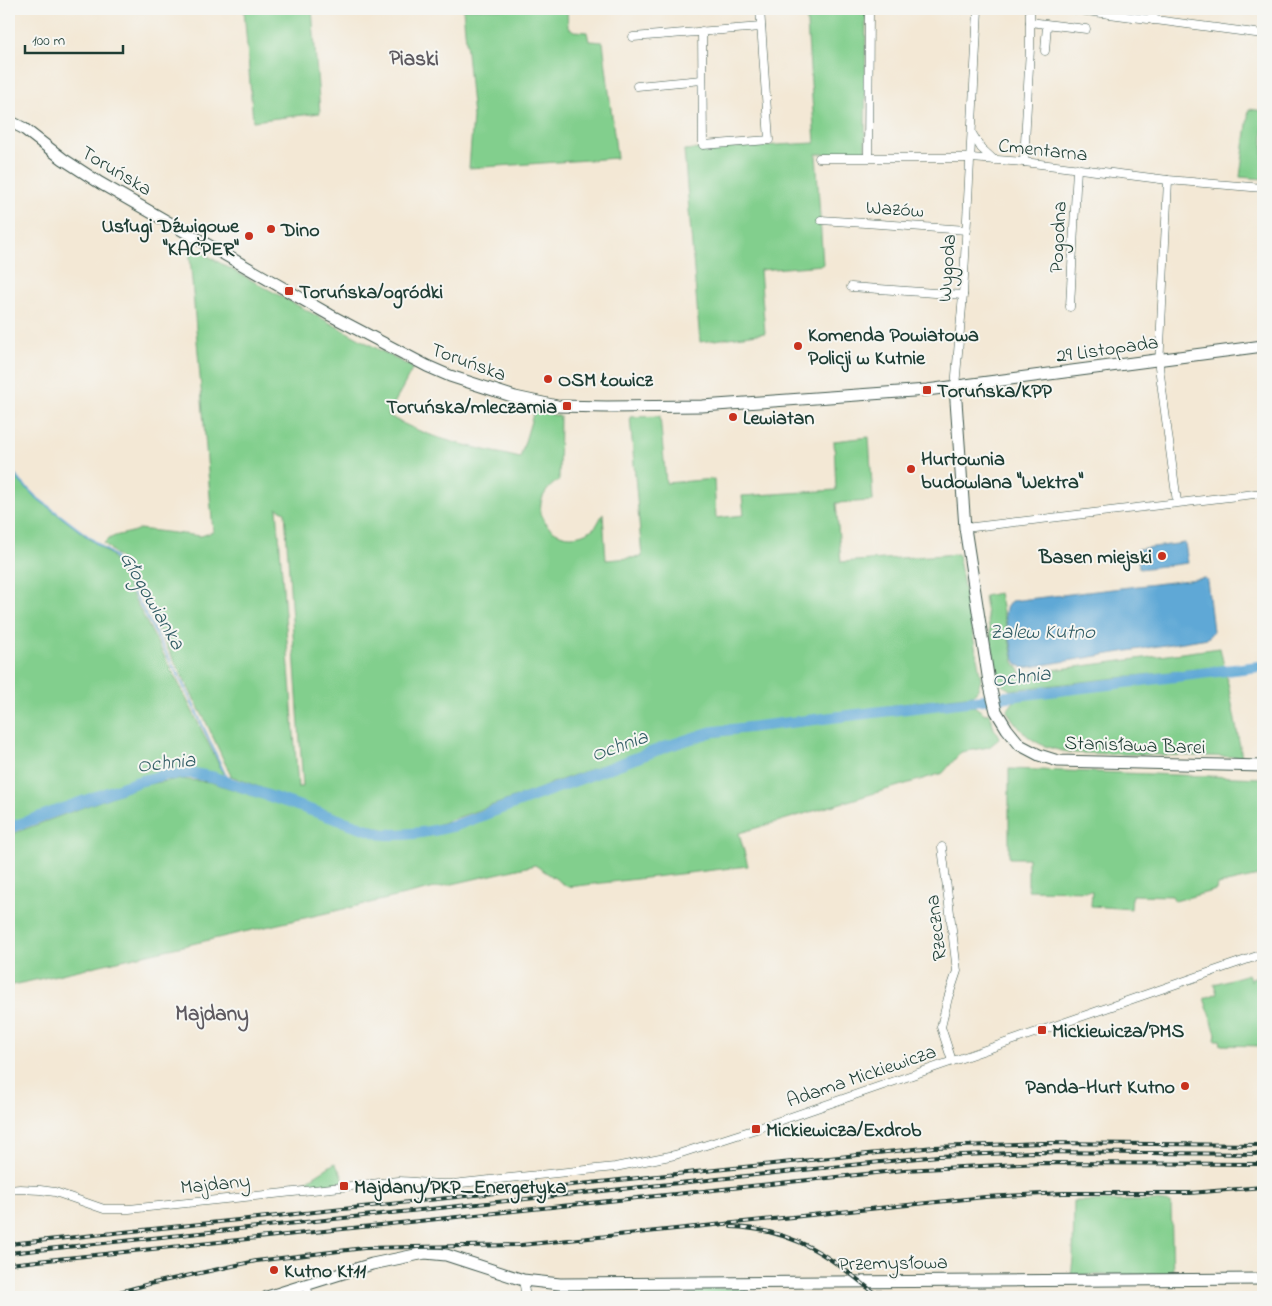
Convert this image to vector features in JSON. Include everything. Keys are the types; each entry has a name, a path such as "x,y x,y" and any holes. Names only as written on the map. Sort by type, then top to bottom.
{"street":[{"path":"702,31 703,145 769,140 760,9"},
{"path":"868,157 869,9"},
{"name":"Wygoda","path":"965,528 955,387 967,230 978,9"},
{"path":"1024,162 1030,9"},
{"path":"1071,9 1263,34"},
{"path":"1153,20 1154,9"},
{"path":"1030,22 1086,29"},
{"path":"1045,51 1047,25"},
{"path":"633,36 761,27"},
{"path":"637,86 702,80"},
{"name":"Toruńska","path":"9,121 31,134 100,183 330,315 427,366 450,376 515,397 557,406 577,407 702,406 955,387"},
{"path":"972,134 981,148 994,160"},
{"name":"Cmentarna","path":"819,158 971,158 1024,162 1168,180 1263,188"},
{"name":"Pogodna","path":"1070,307 1077,168"},
{"path":"1168,180 1159,360 1177,502"},
{"name":"Wazów","path":"821,220 967,230"},
{"path":"851,287 963,295"},
{"name":"29 Listopada","path":"955,387 1263,346"},
{"path":"965,528 1263,493"},
{"name":"Stanisława Barei","path":"965,528 989,682 996,711 1020,744 1039,755 1058,761 1263,766"},
{"name":"Rzeczna","path":"942,847 957,971 941,1027 952,1061"},
{"name":"Adama Mickiewicza","path":"428,1183 452,1184 525,1177 651,1161 756,1129 1263,954"},
{"name":"Majdany","path":"9,1190 55,1192 104,1209 129,1209 400,1181 428,1183"},
{"name":"Przemysłowa","path":"266,1297 372,1264 432,1252 523,1280 560,1284 1263,1279"},
{"path":"523,1280 526,1297"},
{"path":"305,1284 310,1297"}],"green space":[{"path":"244,9 312,9 320,113 253,121"},
{"path":"463,9 567,9 568,27 574,31 587,32 589,41 603,42 617,158 469,168 473,117"},
{"path":"806,9 866,9 865,153 816,154 823,265 760,270 765,333 700,342 684,150 815,143"},
{"path":"1249,109 1263,111 1263,179 1240,177"},
{"path":"189,245 413,368 388,415 403,424 452,442 520,458 534,411 560,416 559,480 546,491 541,503 542,515 547,525 556,532 568,536 581,534 595,527 603,514 606,560 642,557 630,417 660,416 666,483 714,479 716,518 744,515 742,496 836,490 834,441 869,437 873,501 836,503 841,562 958,554 981,679 978,689 973,695 702,730 428,828 390,831 326,810 310,807 231,776 206,722 122,561 104,543 112,537 139,529 201,536 213,532","holes":["277,508 285,512 303,787 298,787"]},
{"path":"9,468 35,497 112,556 180,686 223,773 222,776 189,771 146,775 9,824"},
{"path":"999,593 1014,662 1022,674 1220,648 1224,666 1010,690 998,682 984,596"},
{"path":"1226,673 1242,757 1075,753 1063,751 1053,749 1028,736 1021,730 1007,711 1014,701 1024,699"},
{"path":"974,706 985,714 990,713 994,729 998,733 999,739 989,747 961,752 943,773 739,833 748,866 568,887 535,865 9,986 9,835 143,785 179,779 210,782 369,833 398,839 430,836 459,828 641,760 710,737 951,707"},
{"path":"1009,769 1263,778 1263,875 1217,885 1216,890 1175,901 1172,896 1132,895 1131,909 1091,906 1092,891 1028,890 1028,858 1009,858"},
{"path":"1248,974 1251,981 1251,978 1263,975 1263,1046 1221,1045 1220,1040 1215,1040 1216,1034 1204,998 1217,993 1214,984"},
{"path":"335,1163 345,1182 295,1188"},
{"path":"1074,1201 1155,1201 1171,1203 1173,1275 1071,1275"},
{"path":"688,1288 747,1288 748,1297 690,1297"}],"water":[{"name":"Basen miejski","path":"1185,543 1188,563 1139,569 1137,549"},
{"name":"Zalew Kutno","path":"1205,578 1207,580 1213,631 1208,638 1024,668 1018,665 1014,658 1005,615 1006,608 1011,601"}],"waterway":[{"name":"Głogowianka","path":"9,466 18,479 36,497 114,556 188,694 229,783"},
{"name":"Ochnia","path":"9,828 137,782 164,775 190,773 213,777 381,834 418,833 454,826 668,746 711,732 1263,666"}],"railway":[{"path":"9,1244 934,1147 1041,1143 1263,1145"},
{"path":"9,1253 938,1156 1033,1152 1263,1154"},
{"path":"9,1264 904,1170 1041,1163 1263,1164"},
{"path":"101,1297 149,1284 256,1261 364,1248 521,1245 985,1197 1063,1193 1190,1193 1263,1187"},
{"path":"731,1227 775,1233 812,1248 829,1258 879,1297"}],"place":[{"name":"Dino","path":"271,229"},
{"name":"Usługi Dźwigowe \"KACPER\"","path":"249,236"},
{"name":"Toruńska/ogródki","path":"289,291"},
{"name":"Komenda Powiatowa Policji w Kutnie","path":"798,346"},
{"name":"OSM Łowicz","path":"548,379"},
{"name":"Toruńska/KPP","path":"927,390"},
{"name":"Toruńska/mleczarnia","path":"567,406"},
{"name":"Lewiatan","path":"733,417"},
{"name":"Hurtownia budowlana \"Wektra\"","path":"911,469"},
{"name":"Basen miejski","path":"1162,556"},
{"name":"Mickiewicza/PMS","path":"1042,1030"},
{"name":"Panda-Hurt Kutno","path":"1185,1086"},
{"name":"Mickiewicza/Exdrob","path":"756,1129"},
{"name":"Majdany/PKP_Energetyka","path":"344,1186"},
{"name":"Kutno Kt11","path":"274,1270"}],"district":[{"name":"Piaski","path":"414,58"},
{"name":"Majdany","path":"212,1013"}]}
